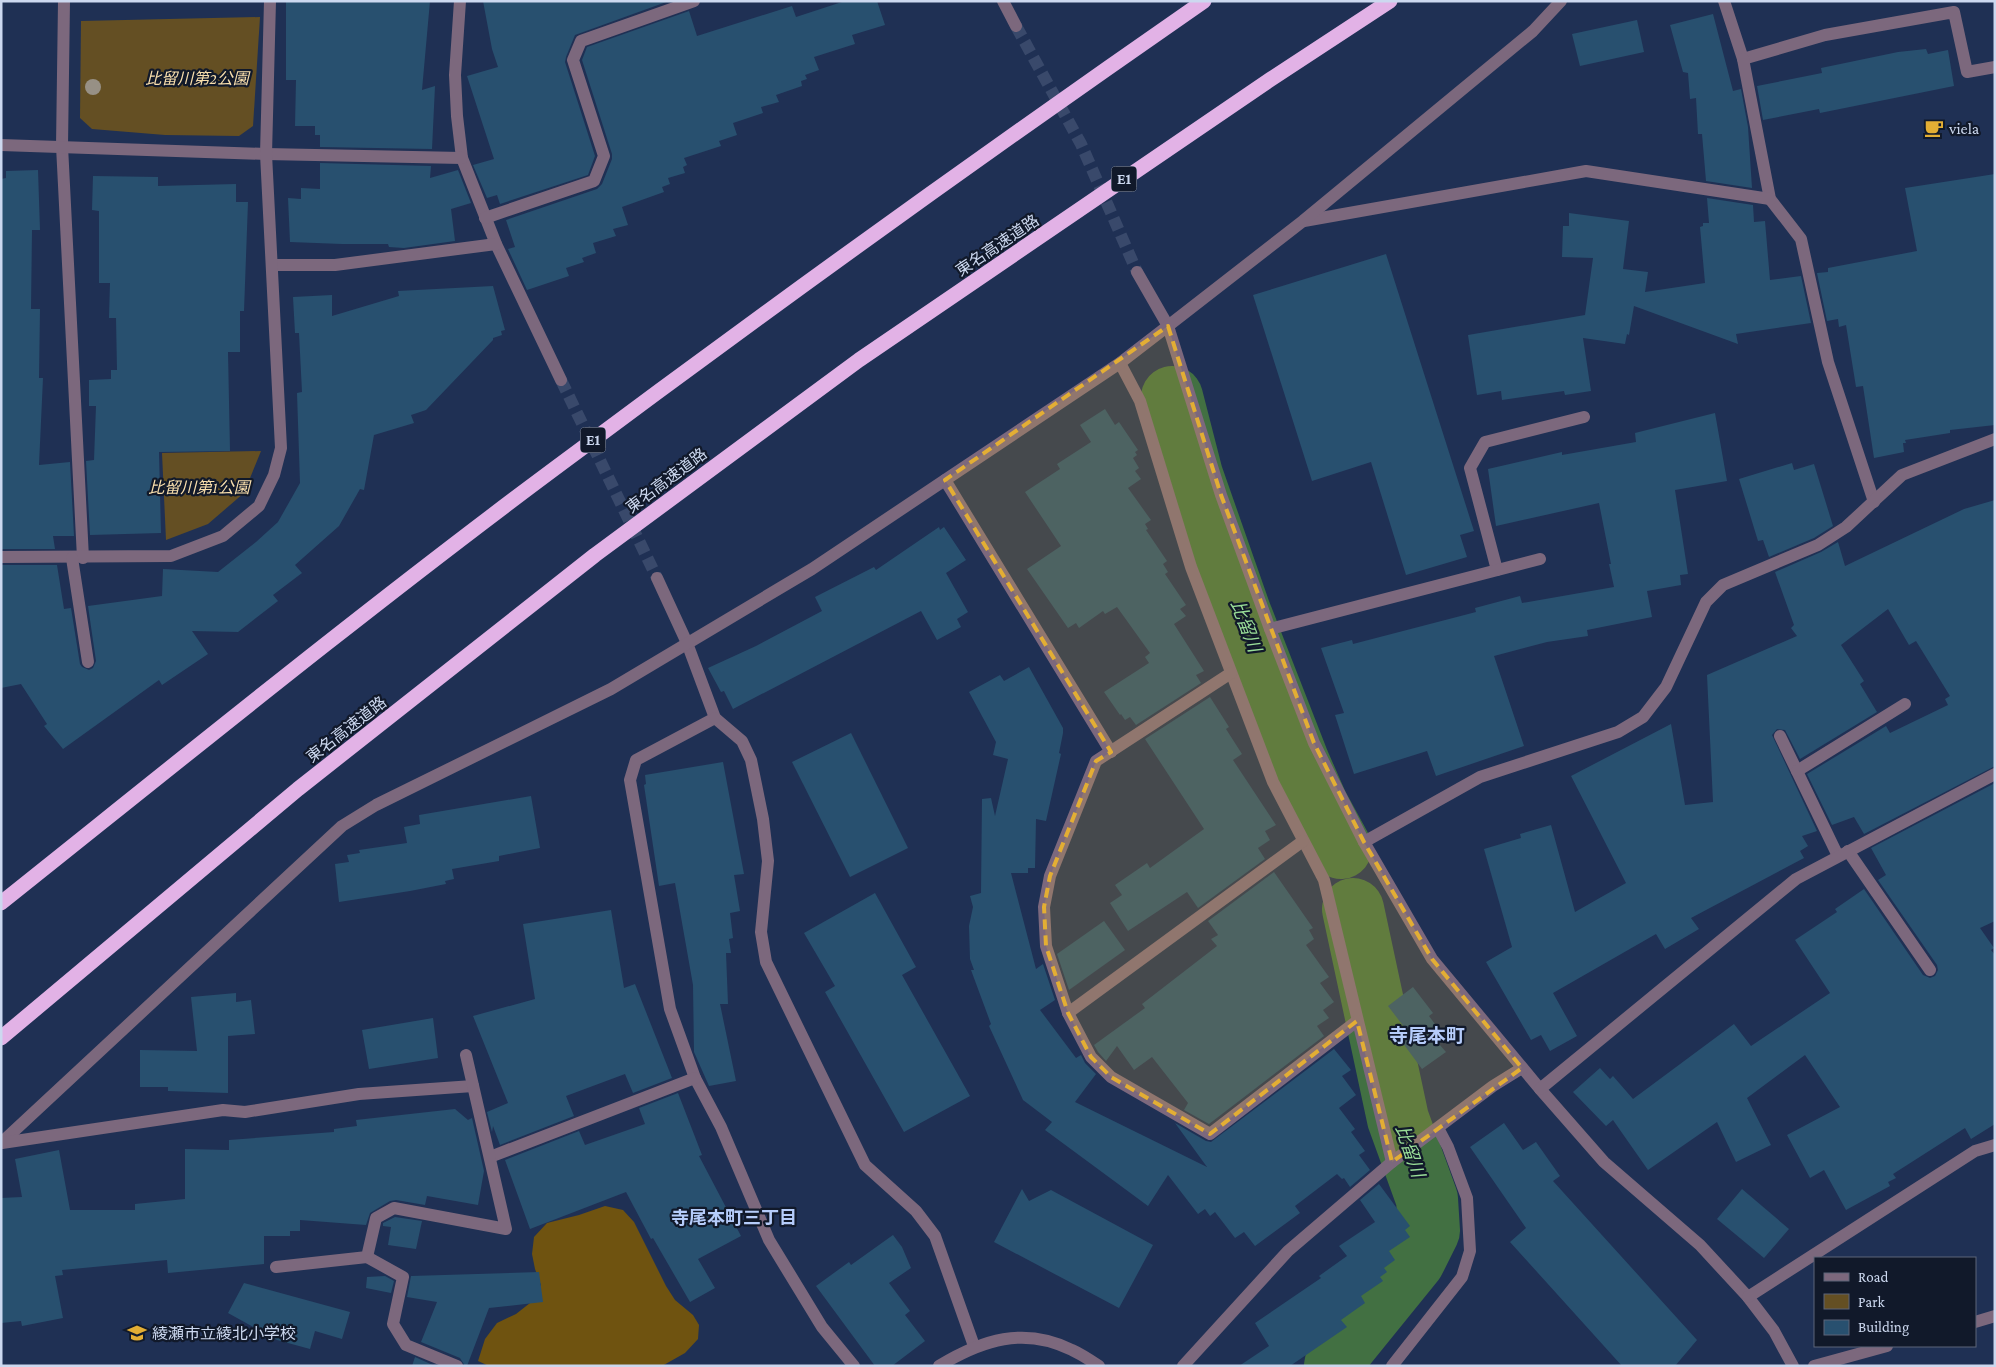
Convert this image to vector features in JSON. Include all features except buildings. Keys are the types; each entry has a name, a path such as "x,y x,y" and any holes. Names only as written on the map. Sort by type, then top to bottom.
{"highway":[{"name":"E1","path":"1,903 239,712 553,470 1016,131 1204,1"},
{"name":"東名高速道路","path":"1,1038 298,789 603,549 859,360 1271,79 1390,1"}],"street":[{"path":"64,1 62,146 78,558 88,662"},
{"path":"1,558 171,556 222,536 259,506 274,475 281,448 266,154 270,1"},
{"path":"460,1 455,75 462,158 496,244 561,380"},
{"path":"485,218 594,180 604,156 573,60 581,40 694,1"},
{"path":"1003,1 1016,26"},
{"path":"2,1143 342,826 376,805 611,689 812,569 1120,362 1303,221 1533,31 1561,1"},
{"path":"1724,1 1743,59 1770,199 1801,240 1828,362 1874,502"},
{"path":"1743,59 1825,35 1954,12 1967,72 1995,67"},
{"path":"1,144 266,154 462,158"},
{"path":"1303,221 1586,171 1770,199"},
{"path":"273,265 335,265 496,244"},
{"path":"1138,272 1168,326 1221,494 1314,743 1364,842 1432,959 1522,1068 1604,1162 1700,1245 1748,1297 1774,1331 1793,1366"},
{"path":"1120,362 1140,401 1191,567 1273,782 1324,880 1332,907 1357,1021 1396,1159"},
{"path":"1497,570 1470,468 1486,442 1584,417"},
{"path":"1364,842 1480,777 1618,732 1643,717 1666,687 1706,602 1723,585 1818,545 1846,527 1902,475 1995,439"},
{"path":"945,480 1111,752"},
{"path":"1270,629 1540,559"},
{"path":"657,578 687,643 715,718 742,741 751,760 763,819 768,861 762,932 766,962 866,1165 916,1211 935,1236 974,1346"},
{"path":"1231,674 1096,761 1050,876 1044,907 1046,946 1068,1013 1091,1057 1111,1077 1210,1134 1357,1021"},
{"path":"1796,771 1905,704"},
{"path":"715,718 636,760 630,780 670,1010 695,1078 721,1127 769,1240 822,1327 854,1366"},
{"path":"1780,736 1796,771 1843,854 1930,970"},
{"path":"1540,1089 1796,879 1995,774"},
{"path":"1068,1013 1303,841"},
{"path":"367,1257 376,1218 394,1208 506,1228 466,1056"},
{"path":"1183,1366 1288,1251 1419,1141 1493,1086 1522,1068"},
{"path":"490,1157 695,1078"},
{"path":"2,1143 222,1110 245,1112 359,1094 473,1086"},
{"path":"1392,1366 1462,1277 1470,1251 1467,1198 1448,1147 1438,1128"},
{"path":"1748,1297 1976,1151 1995,1145"},
{"path":"276,1268 367,1257 403,1277 393,1324 406,1345 457,1366"},
{"path":"1976,1322 1995,1316"},
{"path":"939,1366 974,1346 1010,1337 1044,1340 1072,1349 1099,1366"},
{"path":"1814,1366 1883,1347"}],"highlighted area":[{"path":"1168,326 1221,495 1314,743 1364,842 1432,959 1522,1068 1392,1162 1357,1021 1210,1134 1111,1077 1091,1057 1068,1013 1046,946 1044,907 1050,876 1096,761 1111,752 945,480"}],"green space":[{"name":"比留川第2公園","path":"260,17 253,126 239,136 165,135 92,129 80,118 81,21"},
{"name":"比留川第1公園","path":"261,451 244,493 208,524 166,540 162,453"}],"shaded area":[{"path":"605,1206 623,1210 634,1222 666,1286 675,1300 693,1315 699,1325 698,1339 685,1353 662,1366 489,1366 478,1361 485,1339 497,1323 516,1314 530,1303 541,1285 532,1254 534,1237 547,1223"}],"waterway":[{"name":"比留川","path":"1172,397 1192,475 1240,612 1299,763 1317,804 1341,848"},
{"name":"比留川","path":"1335,1366 1337,1356 1414,1261 1429,1231 1427,1199 1398,1119 1353,909"}],"tunnel":[{"path":"1016,26 1081,144 1137,272"},
{"path":"561,380 657,578"}],"place":[{"name":"viela","path":"1934,128"},
{"name":"綾瀬市立綾北小学校","path":"137,1333"}],"district":[{"name":"寺尾本町","path":"1427,1035"},
{"name":"寺尾本町三丁目","path":"734,1218"}]}
